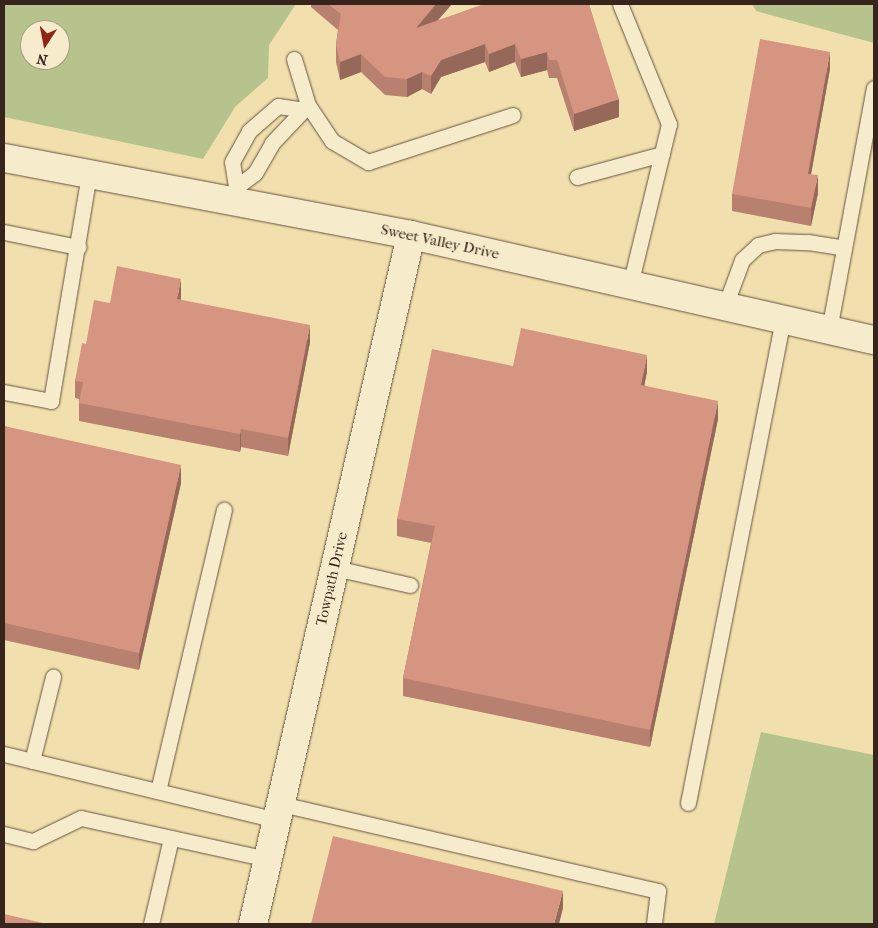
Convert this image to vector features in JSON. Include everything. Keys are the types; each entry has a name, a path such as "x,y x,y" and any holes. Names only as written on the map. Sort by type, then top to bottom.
{"street":[{"name":"Sweet Valley Drive","path":"4,158 89,174 237,193 411,235 874,340"},
{"name":"Towpath Drive","path":"253,924 411,235"}],"lane":[{"path":"620,4 670,124 630,284"},
{"path":"294,59 304,107 332,140 368,162 513,115"},
{"path":"829,330 874,88"},
{"path":"237,193 232,162 249,131 278,106 304,107"},
{"path":"237,193 255,173 272,143 291,127 304,107"},
{"path":"577,177 662,154"},
{"path":"4,392 51,401 89,174"},
{"path":"4,232 78,247"},
{"path":"725,306 742,260 758,245 808,242 844,248"},
{"path":"688,803 783,320"},
{"path":"158,791 224,510"},
{"path":"334,568 410,585"},
{"path":"32,761 53,677"},
{"path":"4,754 158,791 279,812 658,891 654,924"},
{"path":"4,834 33,841 81,818 268,859"},
{"path":"151,924 171,838"}],"green space":[{"path":"4,4 296,4 269,45 268,78 235,107 203,159 4,117"},
{"path":"752,4 874,4 874,43 756,11"},
{"path":"761,732 874,755 874,924 714,924"}],"building":[{"path":"328,4 436,4 416,28 484,4 589,4 619,99 574,114 557,60 549,60 547,52 521,59 515,44 489,54 485,44 441,60 431,76 422,72 407,79 385,77 361,54 340,62 336,44 341,14"},
{"path":"760,39 830,52 808,174 818,175 811,208 732,194"},
{"path":"117,266 181,279 177,299 310,325 288,438 241,429 240,434 79,403 83,382 75,381 82,343 86,344 94,300 110,303"},
{"path":"521,328 647,355 641,385 718,401 650,730 403,678 435,526 397,519 432,349 513,366"},
{"path":"4,426 181,465 139,653 4,623"},
{"path":"333,836 563,891 554,924 311,924"},
{"path":"4,914 47,924 4,924"}]}
